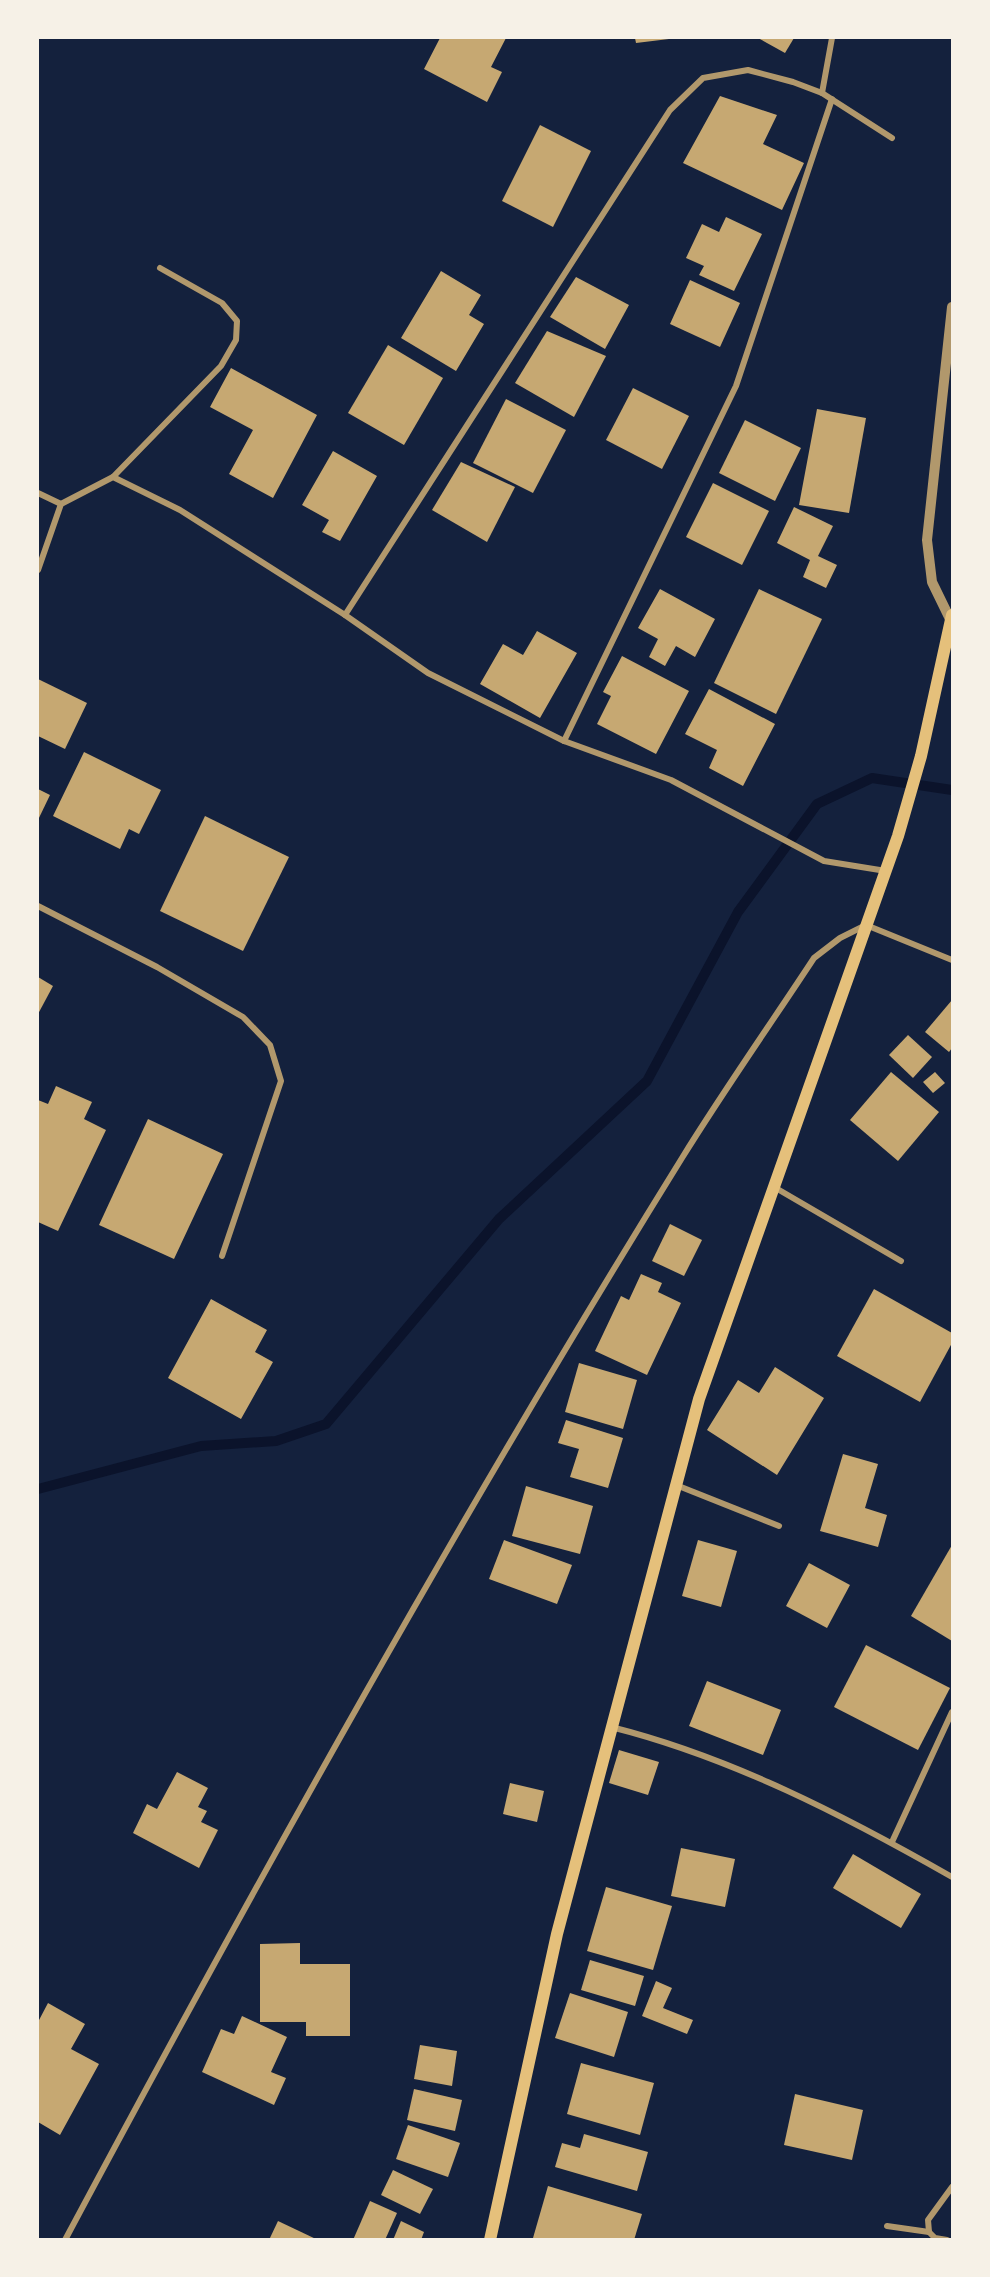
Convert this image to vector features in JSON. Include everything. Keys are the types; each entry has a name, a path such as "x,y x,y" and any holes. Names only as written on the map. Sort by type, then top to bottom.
{"main road":[{"path":"490,2240 557,1934 610,1727 699,1399 887,871 921,756 952,618"}],"street":[{"path":"822,93 832,38"},
{"path":"345,615 670,110 703,78 748,70 793,82 822,93 891,138"},
{"path":"564,741 736,386 832,99"},
{"path":"38,570 61,504 112,477 221,366 236,340 237,321 222,303 160,268"},
{"path":"952,307 927,540 932,582 952,618"},
{"path":"112,477 180,510 345,615 428,673 564,741 671,780 824,861 887,871"},
{"path":"38,493 61,504"},
{"path":"38,906 158,967 243,1017 270,1045 280,1082 222,1256"},
{"path":"65,2240 216,1957 446,1551 683,1155 814,958 840,938 866,925 952,960"},
{"path":"773,1187 901,1260"},
{"path":"676,1485 779,1527"},
{"path":"892,1842 952,1712"},
{"path":"610,1727 654,1738 740,1770 892,1842 952,1877"},
{"path":"929,2232 928,2220 952,2187"},
{"path":"887,2226 929,2232 935,2238 947,2240"}],"building":[{"path":"440,38 506,38 491,67 502,72 487,102 424,69"},
{"path":"635,38 669,38 669,39 636,43"},
{"path":"758,38 794,38 785,53"},
{"path":"720,96 777,115 763,144 804,163 782,210 683,163"},
{"path":"540,125 591,151 553,227 502,201"},
{"path":"726,217 762,234 734,291 699,275 704,266 686,258 702,224 719,232"},
{"path":"441,271 481,295 469,315 484,324 456,371 401,338"},
{"path":"576,277 629,305 605,349 550,317"},
{"path":"690,280 740,303 720,347 670,324"},
{"path":"547,331 606,356 574,417 515,383"},
{"path":"388,345 443,378 404,445 348,413"},
{"path":"231,368 317,415 273,498 229,474 253,430 210,407"},
{"path":"633,388 689,416 662,469 606,440"},
{"path":"506,399 566,430 533,493 473,463"},
{"path":"817,409 866,418 849,513 799,505"},
{"path":"745,420 801,448 775,501 719,473"},
{"path":"333,451 377,476 340,541 322,532 329,520 302,505"},
{"path":"461,462 515,487 487,542 432,510"},
{"path":"713,483 769,511 742,565 686,537"},
{"path":"794,507 833,526 818,556 837,565 826,588 803,577 810,560 777,543"},
{"path":"660,589 715,619 695,657 676,646 665,666 649,657 658,639 638,628"},
{"path":"759,589 822,619 776,714 714,683"},
{"path":"537,631 577,653 540,718 480,684 503,644 523,655"},
{"path":"622,656 689,691 656,754 597,724 611,696 603,692"},
{"path":"38,679 87,703 65,749 38,736"},
{"path":"709,689 775,724 743,786 709,768 717,750 685,734"},
{"path":"84,752 161,790 139,834 129,829 120,849 53,816"},
{"path":"38,789 50,795 38,820"},
{"path":"205,816 289,857 243,951 160,911"},
{"path":"38,977 53,986 38,1014"},
{"path":"952,1000 952,1048 949,1052 925,1032"},
{"path":"908,1035 932,1057 913,1078 889,1055"},
{"path":"891,1072 939,1112 898,1161 850,1120"},
{"path":"935,1072 945,1083 933,1093 923,1082"},
{"path":"56,1086 92,1102 84,1119 106,1130 58,1231 38,1222 38,1100 48,1104"},
{"path":"148,1119 223,1154 174,1259 99,1225"},
{"path":"670,1224 702,1240 684,1276 652,1261"},
{"path":"641,1274 662,1283 658,1292 681,1303 647,1375 595,1351 621,1296 629,1300"},
{"path":"874,1289 952,1333 952,1343 920,1402 837,1356"},
{"path":"211,1299 267,1330 255,1352 273,1362 241,1419 168,1378"},
{"path":"579,1363 637,1380 623,1429 565,1412"},
{"path":"775,1367 824,1398 777,1475 707,1430 738,1380 759,1393"},
{"path":"566,1420 623,1438 608,1488 570,1477 579,1449 558,1443"},
{"path":"843,1454 878,1464 865,1508 887,1515 878,1547 820,1531"},
{"path":"526,1486 593,1506 580,1554 512,1536"},
{"path":"504,1540 572,1565 557,1604 489,1579"},
{"path":"698,1540 737,1551 721,1607 682,1596"},
{"path":"952,1545 952,1641 911,1616"},
{"path":"809,1563 850,1585 827,1628 786,1606"},
{"path":"866,1645 950,1688 918,1750 834,1707"},
{"path":"707,1681 781,1710 763,1755 689,1726"},
{"path":"619,1750 659,1762 648,1795 609,1783"},
{"path":"177,1772 208,1788 198,1807 207,1811 201,1822 218,1830 199,1868 133,1833 147,1804 157,1809"},
{"path":"510,1783 544,1791 537,1822 503,1814"},
{"path":"681,1848 735,1859 725,1907 671,1896"},
{"path":"853,1854 921,1894 901,1928 833,1888"},
{"path":"606,1887 672,1906 653,1970 587,1951"},
{"path":"300,1943 300,1964 350,1964 350,2036 306,2036 306,2022 260,2022 260,1944"},
{"path":"590,1960 644,1976 635,2006 581,1990"},
{"path":"656,1981 672,1988 663,2008 693,2020 687,2034 642,2016"},
{"path":"570,1993 628,2012 614,2057 555,2038"},
{"path":"48,2003 85,2024 71,2049 99,2064 60,2135 38,2122 38,2022"},
{"path":"242,2016 287,2037 271,2072 286,2078 274,2105 202,2072 221,2029 234,2034"},
{"path":"420,2045 457,2051 452,2086 414,2079"},
{"path":"581,2063 654,2083 640,2135 567,2114"},
{"path":"414,2089 462,2100 455,2131 407,2120"},
{"path":"795,2094 863,2110 852,2160 784,2145"},
{"path":"408,2125 460,2143 448,2177 396,2159"},
{"path":"584,2134 648,2152 637,2191 555,2167 562,2143 580,2148"},
{"path":"393,2170 433,2189 420,2214 381,2195"},
{"path":"548,2186 642,2214 634,2240 533,2238"},
{"path":"370,2201 397,2213 385,2240 353,2240"},
{"path":"278,2221 318,2240 269,2240"},
{"path":"401,2221 424,2232 421,2240 393,2240"}],"waterway":[{"path":"38,1489 201,1446 276,1441 326,1424 499,1219 647,1081 738,912 817,804 872,778 952,790"}]}
